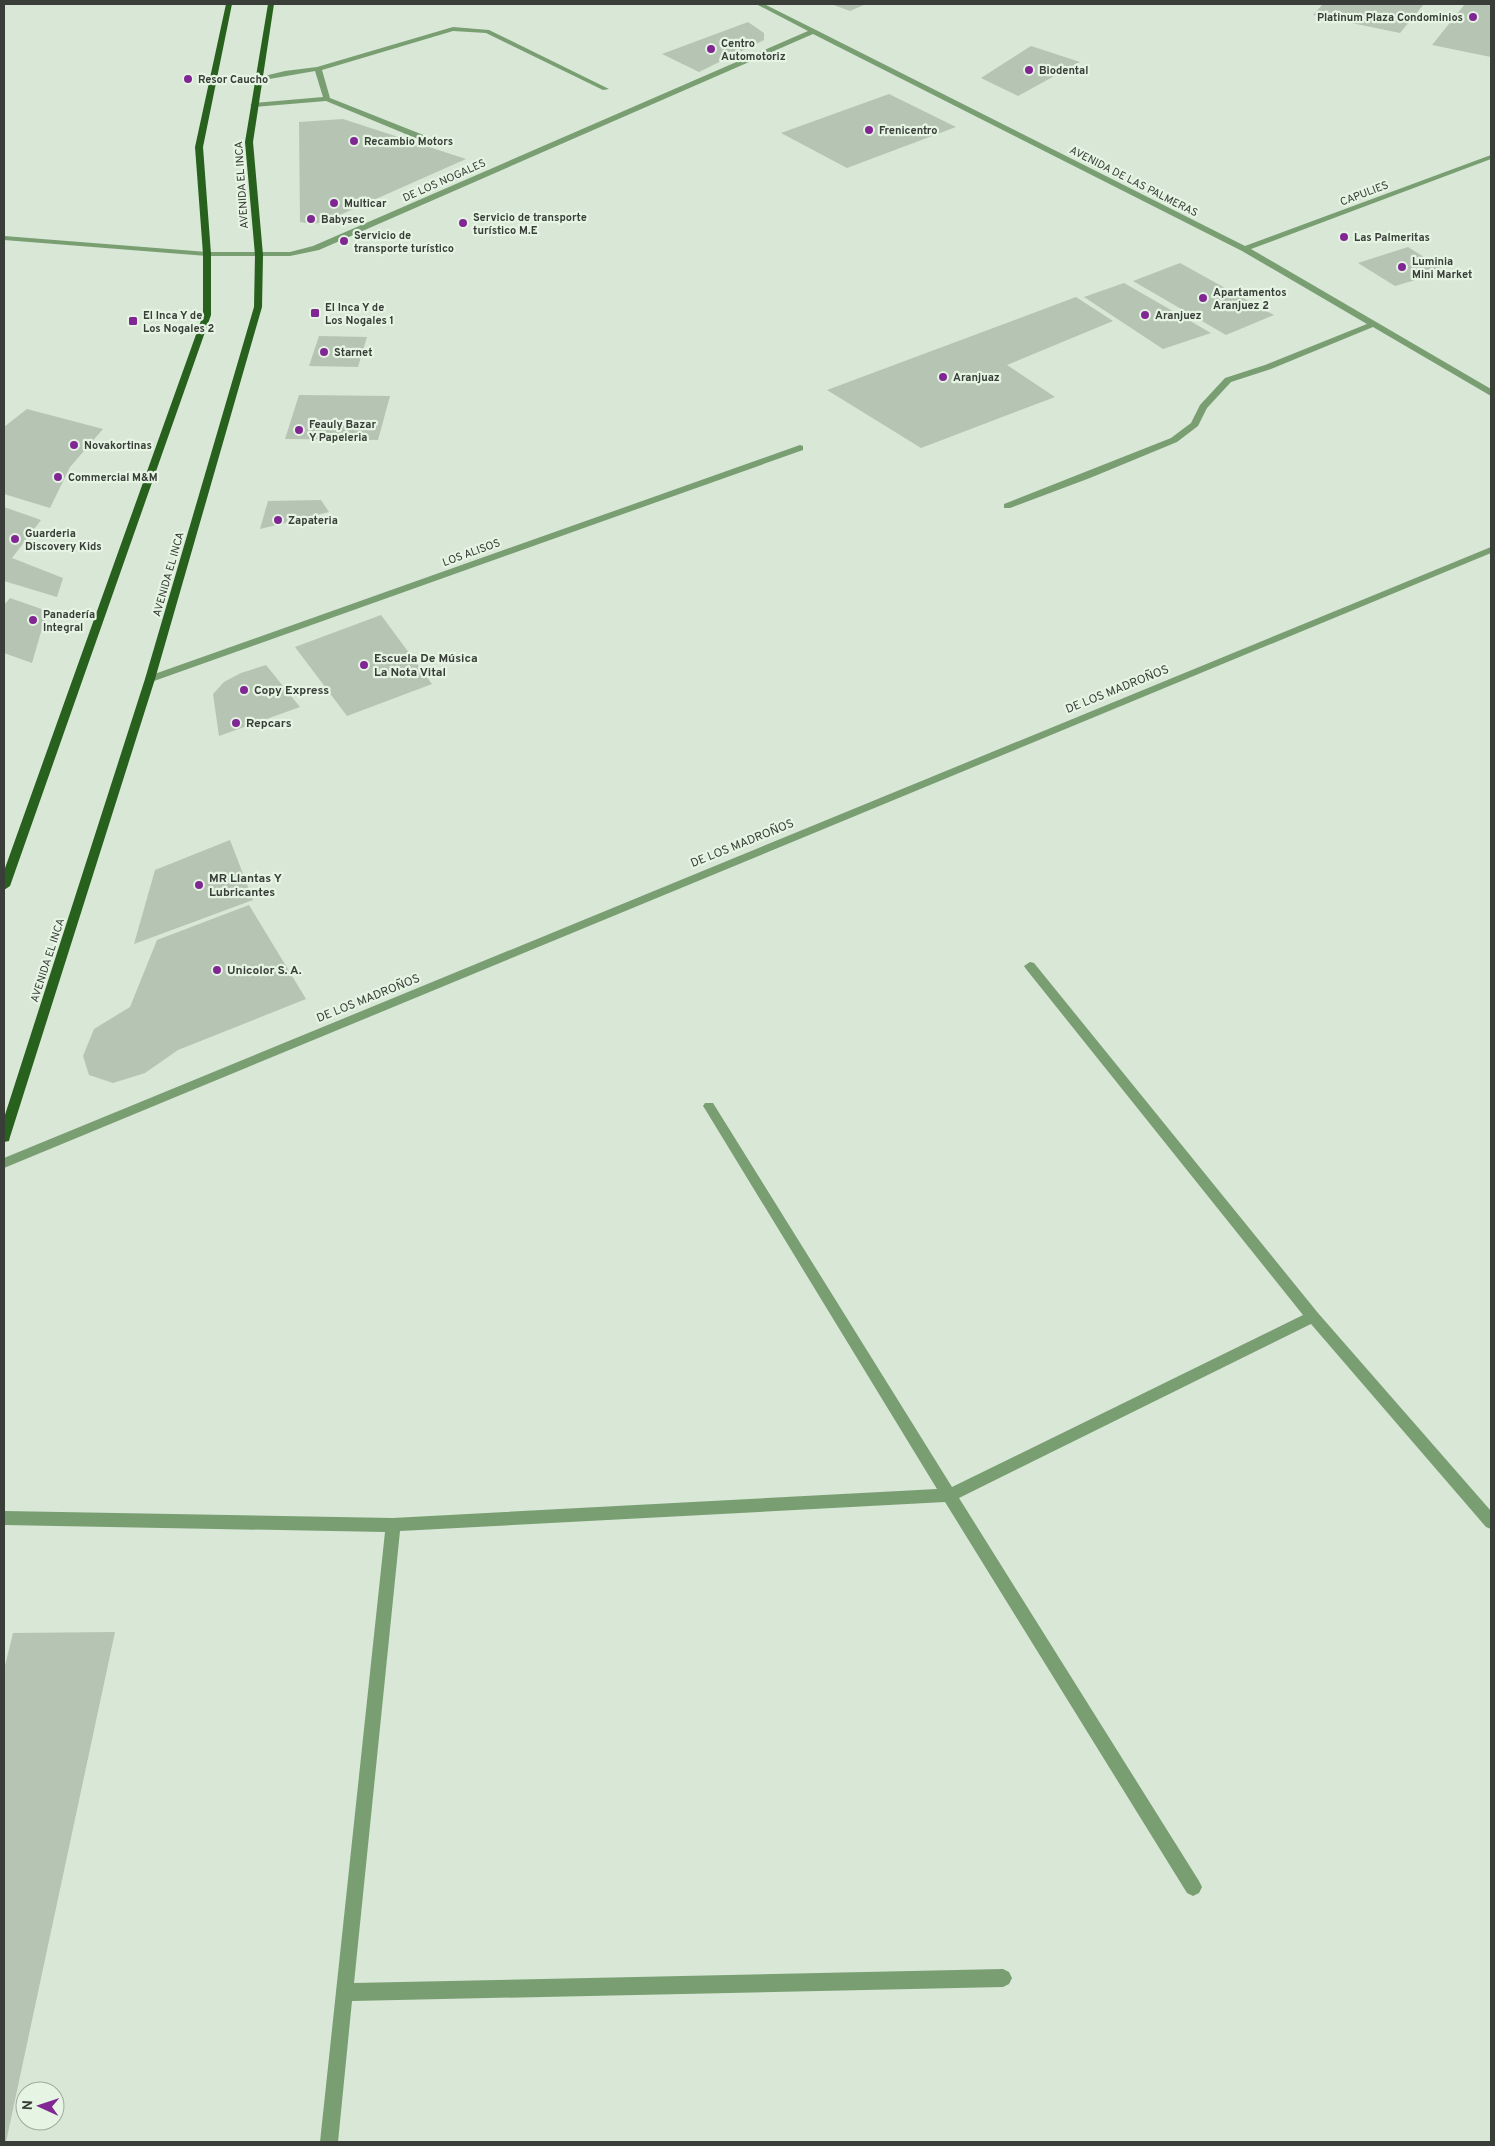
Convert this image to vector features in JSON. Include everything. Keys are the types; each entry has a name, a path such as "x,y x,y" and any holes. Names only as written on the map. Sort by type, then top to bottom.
{"main road":[{"path":"4,886 206,315 207,254 199,147 229,4"},
{"name":"AVENIDA EL INCA","path":"4,1138 150,679 258,307 259,255 249,142 271,4"}],"street":[{"name":"AVENIDA DE LAS PALMERAS","path":"759,4 1245,250 1491,393"},
{"path":"258,79 318,69 453,29 472,29 487,32 605,89"},
{"name":"DE LOS NOGALES","path":"4,238 207,254 290,254 316,248 814,31"},
{"path":"318,69 327,99"},
{"path":"254,105 327,99 433,142"},
{"name":"CAPULIES","path":"1245,250 1491,157"},
{"path":"1007,506 1087,476 1174,440 1195,424 1203,407 1228,380 1268,367 1322,343 1373,324"},
{"name":"LOS ALISOS","path":"150,679 800,448"},
{"name":"DE LOS MADROÑOS","path":"4,1163 1491,550"},
{"path":"1030,966 1313,1317 1491,1522"},
{"path":"709,1106 1193,1887"},
{"path":"4,1518 393,1525 950,1494 1313,1317"},
{"path":"329,2142 393,1525"},
{"path":"344,1992 1003,1978"}],"building":[{"path":"831,4 866,4 850,11"},
{"name":"Platinum Plaza Condominios","path":"1323,4 1424,4 1400,33 1313,15"},
{"name":"Platinum Plaza Condominios","path":"1465,4 1491,4 1491,57 1432,45"},
{"name":"Centro Automotoriz","path":"748,22 764,33 764,40 699,72 662,54"},
{"name":"Biodental","path":"1031,46 1080,62 1018,96 981,78"},
{"name":"Frenicentro","path":"889,94 956,127 847,168 781,133"},
{"name":"Recambio Motors","path":"343,119 466,159 324,222 313,224 300,222 299,122"},
{"name":"Luminia Mini Market","path":"1408,247 1446,271 1395,286 1358,263"},
{"name":"Apartamentos Aranjuez 2","path":"1180,263 1274,315 1226,335 1133,281"},
{"name":"Aranjuez","path":"1124,283 1211,333 1163,349 1084,297"},
{"name":"Aranjuaz","path":"1076,297 1113,321 1007,365 1055,397 921,448 827,390"},
{"path":"319,336 367,337 358,367 309,366"},
{"path":"299,395 390,396 378,440 285,439"},
{"path":"27,409 103,429 70,467 50,508 4,494 4,427"},
{"name":"Zapateria","path":"321,500 329,512 260,529 268,501"},
{"name":"Guarderia Discovery Kids","path":"4,507 41,520 12,558 63,578 57,597 4,581"},
{"path":"10,598 47,611 32,663 4,653 4,605"},
{"name":"Escuela De Música La Nota Vital","path":"381,615 432,684 347,716 295,647"},
{"path":"266,665 300,707 219,736 213,694 224,682 241,673"},
{"name":"MR Llantas Y Lubricantes","path":"230,840 253,900 134,944 155,870"},
{"name":"Unicolor S. A.","path":"249,905 306,999 178,1050 145,1073 113,1083 89,1075 83,1056 94,1029 130,1007 157,940"},
{"path":"115,1632 19,2081 15,2081 15,2100 6,2142 4,2142 4,1670 13,1633"}],"place":[{"name":"Platinum Plaza Condominios","path":"1473,17"},
{"name":"Centro Automotoriz","path":"711,49"},
{"name":"Biodental","path":"1029,70"},
{"name":"Resor Caucho","path":"188,79"},
{"name":"Frenicentro","path":"869,130"},
{"name":"Recambio Motors","path":"354,141"},
{"name":"Multicar","path":"334,203"},
{"name":"Babysec","path":"311,219"},
{"name":"Servicio de transporte turístico M.E","path":"463,223"},
{"name":"Las Palmeritas","path":"1344,237"},
{"name":"Servicio de transporte turístico","path":"344,241"},
{"name":"Luminia Mini Market","path":"1402,267"},
{"name":"Apartamentos Aranjuez 2","path":"1203,298"},
{"name":"El Inca Y de Los Nogales 1","path":"315,313"},
{"name":"Aranjuez","path":"1145,315"},
{"name":"El Inca Y de Los Nogales 2","path":"133,321"},
{"name":"Starnet","path":"324,352"},
{"name":"Aranjuaz","path":"943,377"},
{"name":"Feauly Bazar Y Papeleria","path":"299,430"},
{"name":"Novakortinas","path":"74,445"},
{"name":"Commercial M&M","path":"58,477"},
{"name":"Zapateria","path":"278,520"},
{"name":"Guarderia Discovery Kids","path":"15,539"},
{"name":"Panadería Integral","path":"33,620"},
{"name":"Escuela De Música La Nota Vital","path":"364,665"},
{"name":"Copy Express","path":"244,690"},
{"name":"Repcars","path":"236,723"},
{"name":"MR Llantas Y Lubricantes","path":"199,885"},
{"name":"Unicolor S. A.","path":"217,970"}]}
